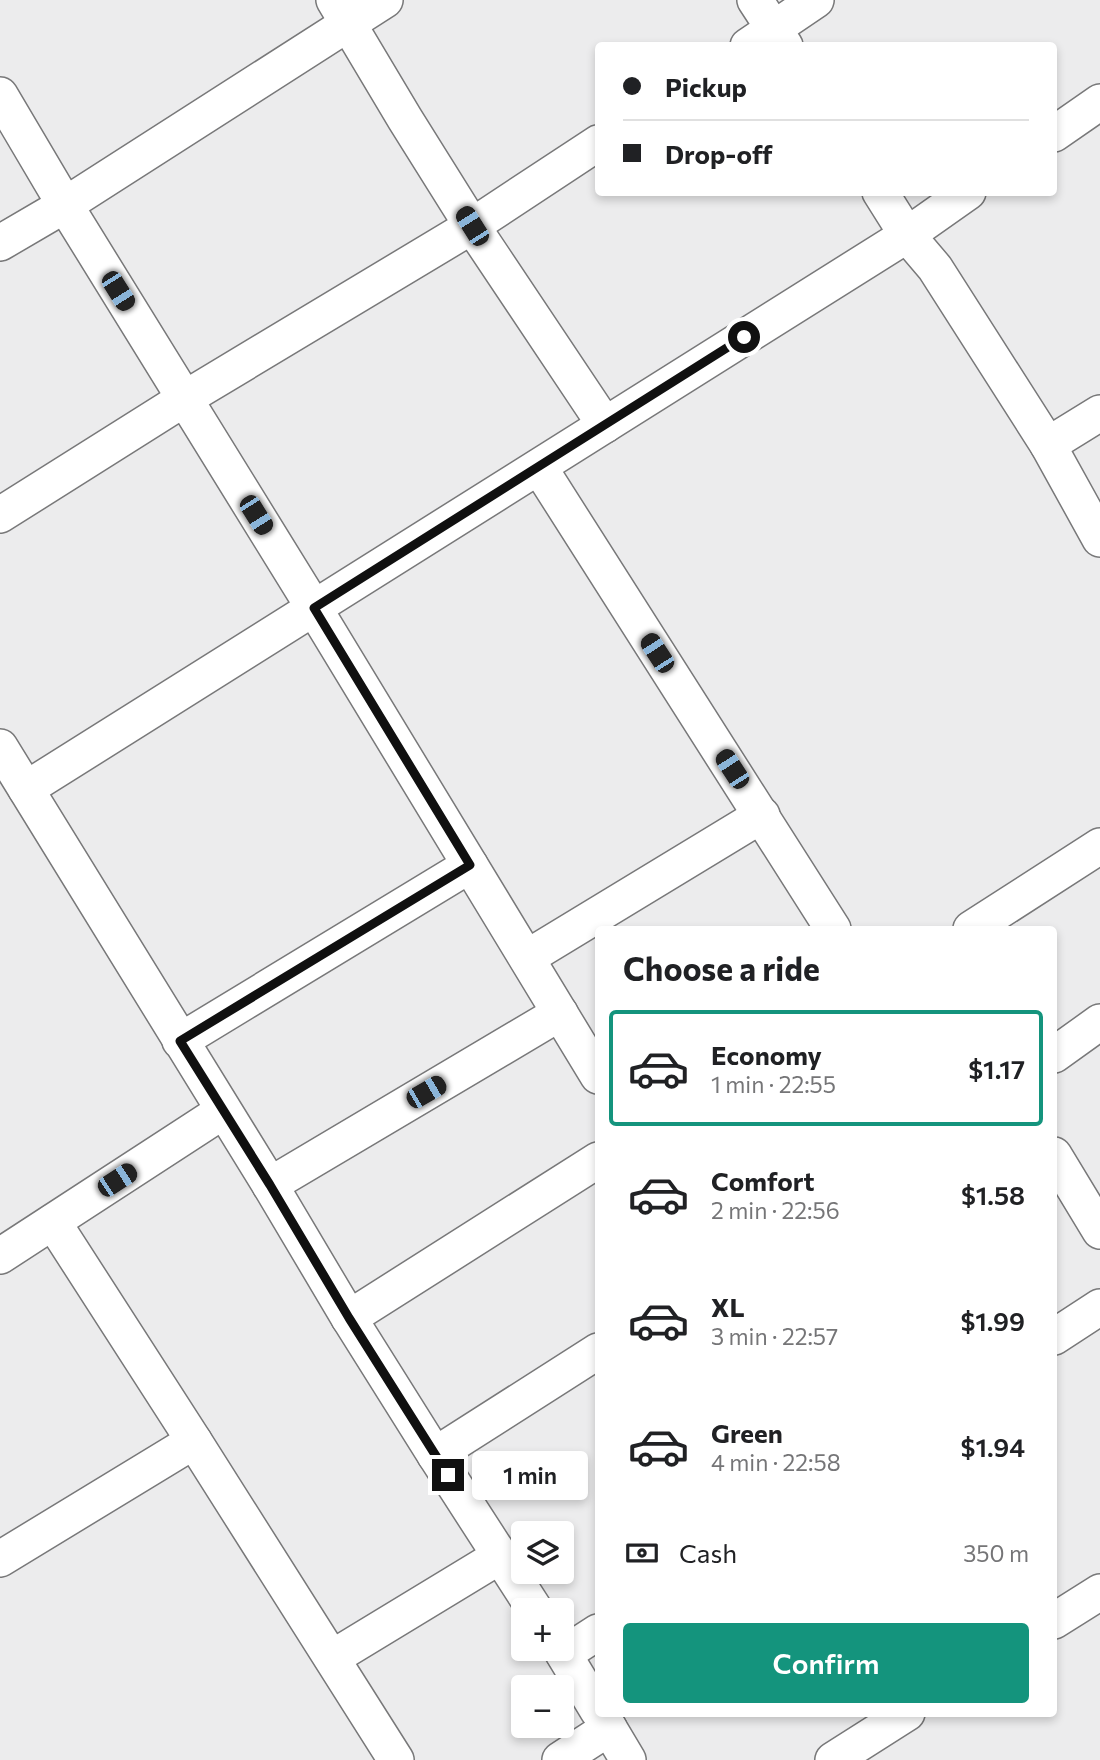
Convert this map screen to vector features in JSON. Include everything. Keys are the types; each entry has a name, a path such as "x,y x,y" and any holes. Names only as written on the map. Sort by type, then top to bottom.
{"street":[{"path":"0,243 65,205 341,12 385,0"},
{"path":"766,30 816,0"},
{"path":"341,12 472,226 605,425"},
{"path":"0,95 528,957 595,1071"},
{"path":"1057,132 1100,102"},
{"path":"0,515 184,399 472,226 595,145"},
{"path":"883,196 907,235 935,268 1048,445 1100,539"},
{"path":"26,789 907,235 962,196"},
{"path":"1048,445 1100,413"},
{"path":"538,467 831,926"},
{"path":"0,747 349,1318 527,1598"},
{"path":"528,957 762,816"},
{"path":"976,926 1100,846"},
{"path":"180,1041 470,865"},
{"path":"270,1185 560,1013"},
{"path":"1057,1053 1100,1022"},
{"path":"0,1256 223,1111"},
{"path":"1057,1160 1100,1231"},
{"path":"349,1318 595,1162"},
{"path":"53,1222 396,1760"},
{"path":"1057,1336 1100,1307"},
{"path":"435,1455 595,1353"},
{"path":"0,1559 194,1441"},
{"path":"332,1658 500,1556"},
{"path":"1057,1619 1100,1592"},
{"path":"574,1645 595,1634"},
{"path":"568,1661 595,1705"},
{"path":"560,1760 602,1717 628,1760"},
{"path":"833,1760 901,1717"}],"route":[{"path":"448,1475 180,1041 470,865 314,608 744,337"}]}
